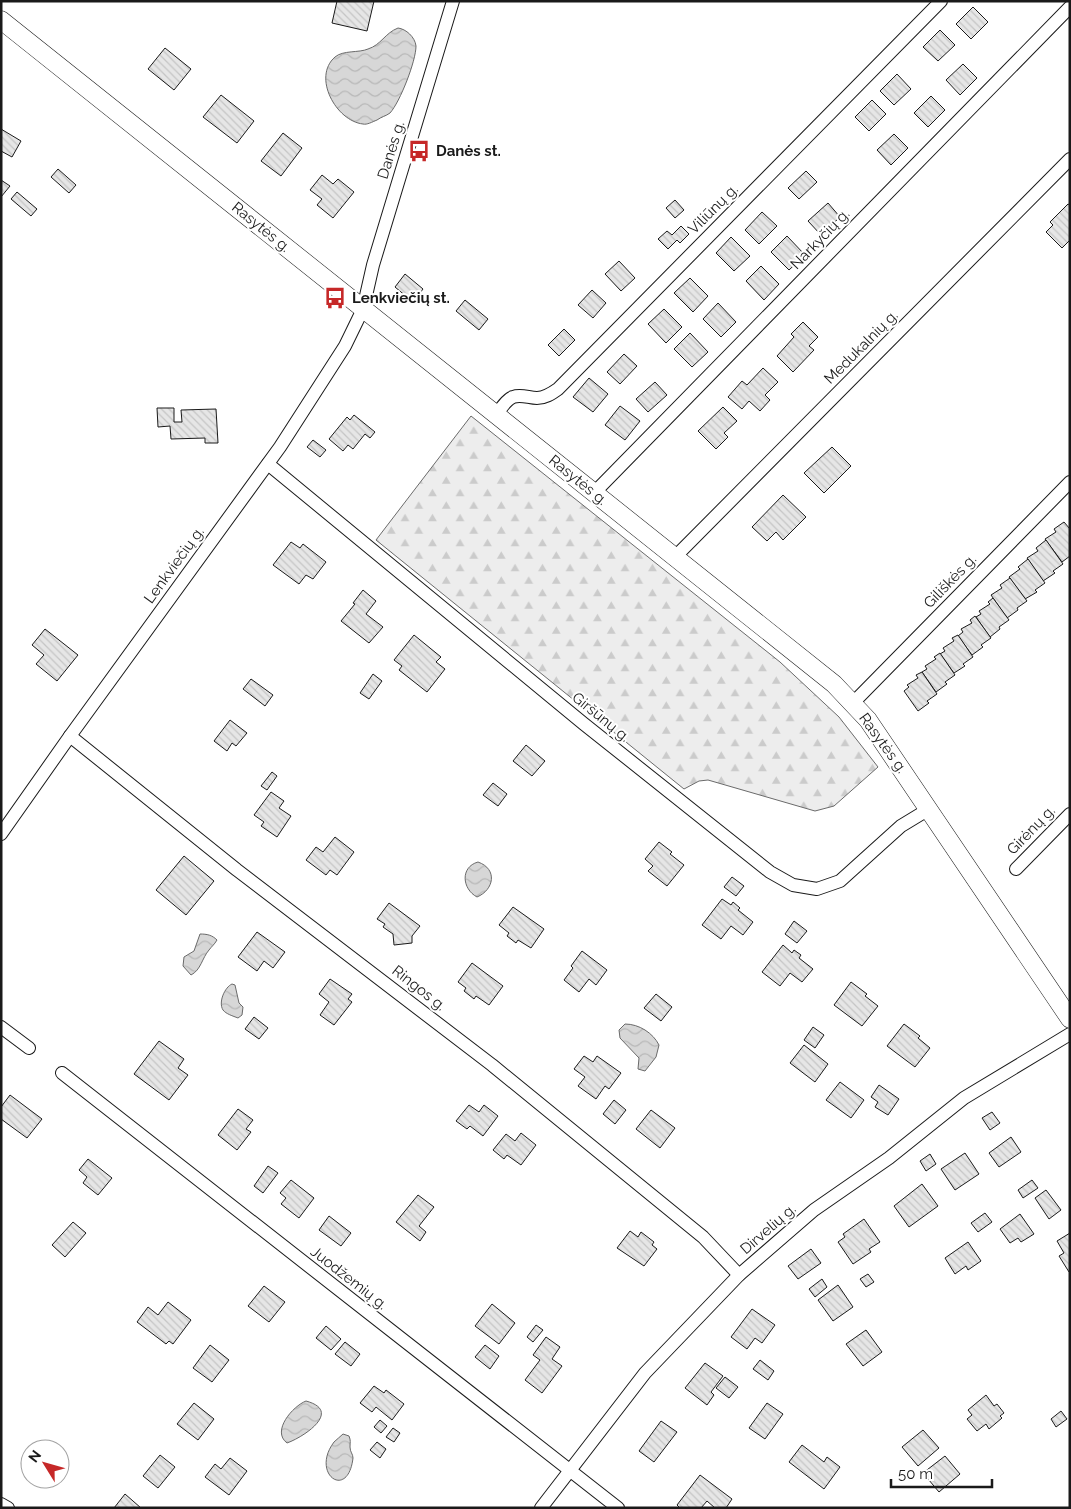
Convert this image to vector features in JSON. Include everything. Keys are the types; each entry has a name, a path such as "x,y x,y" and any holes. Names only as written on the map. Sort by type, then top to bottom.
{"main road":[{"name":"Rasytės g.","path":"1,20 675,558 810,663 853,703 868,720 1070,1018"}],"street":[{"name":"Danės g.","path":"363,309 373,265 453,1"},
{"name":"Viliūnų g.","path":"497,414 508,400 513,397 547,397 558,389 940,1"},
{"name":"Narkyčių g.","path":"594,493 1070,7"},
{"name":"Medukalnių g.","path":"675,558 1070,159"},
{"name":"Lenkviečių g.","path":"1,834 268,464 345,346 363,309"},
{"name":"Giršūnų g.","path":"268,464 584,724 770,872 792,885 817,889 840,881 901,826 929,809"},
{"name":"Giliškės g.","path":"853,703 1070,482"},
{"name":"Ringos g.","path":"70,736 237,870 492,1065 703,1237 739,1275"},
{"name":"Girėnų g.","path":"1016,869 1070,814"},
{"path":"1,1027 29,1048"},
{"name":"Dirvelių g.","path":"541,1508 645,1372 739,1275 814,1210 889,1158 964,1098 1070,1034"},
{"name":"Juodžemių g.","path":"62,1073 618,1508"},
{"path":"1,1504 8,1508"}],"green space":[{"path":"471,416 780,662 839,717 878,767 834,806 815,811 708,780 699,781 684,789 376,540"}],"water":[{"path":"398,28 410,34 416,46 403,91 390,113 370,123 365,124 353,121 336,107 330,97 326,75 328,65 338,55 372,47"},
{"path":"478,862 489,869 491,880 487,890 477,897 468,889 465,878 468,868"},
{"path":"200,934 209,935 217,940 197,970 191,975 183,966 184,957 194,951"},
{"path":"232,984 235,985 239,1003 243,1007 242,1015 238,1018 226,1013 221,1003 227,988"},
{"path":"625,1024 645,1030 659,1045 656,1057 645,1071 638,1069 639,1058 620,1038 619,1030"},
{"path":"306,1401 317,1405 321,1411 321,1417 310,1430 287,1443 281,1432 286,1419 295,1408"},
{"path":"343,1434 349,1436 353,1458 350,1471 345,1478 338,1480 333,1478 328,1472 326,1464 328,1454 334,1442"}],"building":[{"path":"337,1 374,1 367,31 332,23"},
{"path":"973,7 988,22 971,39 956,24"},
{"path":"940,30 955,45 938,61 923,47"},
{"path":"165,48 191,69 174,90 148,69"},
{"path":"963,64 977,78 960,95 946,80"},
{"path":"897,74 911,89 894,105 880,91"},
{"path":"221,95 254,121 237,143 203,117"},
{"path":"931,96 945,110 928,127 914,113"},
{"path":"872,100 886,114 869,131 855,117"},
{"path":"1,129 21,141 12,157 1,151"},
{"path":"283,133 302,148 281,176 261,161"},
{"path":"894,134 908,148 891,165 877,150"},
{"path":"58,169 76,185 69,193 51,177"},
{"path":"806,171 817,182 799,199 788,188"},
{"path":"322,175 333,184 338,179 354,192 333,218 317,205 322,199 310,190"},
{"path":"1,180 10,186 1,197"},
{"path":"17,192 37,209 31,216 11,199"},
{"path":"675,200 684,210 675,218 666,208"},
{"path":"828,203 840,217 821,235 808,221"},
{"path":"1068,204 1070,205 1070,240 1062,248 1046,232 1053,225 1050,222"},
{"path":"762,212 777,226 759,244 745,230"},
{"path":"681,226 689,234 680,243 677,240 668,249 658,239 667,231 672,235"},
{"path":"787,236 805,255 789,270 771,252"},
{"path":"731,237 750,256 734,271 716,253"},
{"path":"619,261 635,278 621,291 605,274"},
{"path":"761,266 779,284 764,300 746,281"},
{"path":"405,274 423,289 413,302 395,287"},
{"path":"690,278 708,296 693,312 674,293"},
{"path":"592,290 606,303 593,318 578,305"},
{"path":"465,300 488,319 479,330 456,311"},
{"path":"718,303 736,322 721,337 703,319"},
{"path":"664,309 682,327 666,343 648,324"},
{"path":"803,322 818,337 809,346 814,350 793,372 777,356 794,337 791,334"},
{"path":"564,329 575,340 559,356 548,345"},
{"path":"690,333 708,352 692,367 674,349"},
{"path":"624,354 637,366 620,384 607,372"},
{"path":"763,368 778,382 765,395 770,400 760,411 749,401 742,409 728,397 742,381 747,385"},
{"path":"589,378 608,394 593,412 573,397"},
{"path":"655,382 667,395 648,412 636,399"},
{"path":"620,406 640,421 625,440 605,425"},
{"path":"723,407 737,421 724,433 728,437 716,449 698,431"},
{"path":"157,408 174,408 174,422 182,422 181,410 216,409 218,443 205,443 205,438 171,439 170,426 158,427"},
{"path":"354,415 375,432 370,438 365,434 353,449 348,445 343,451 329,439 347,417 350,420"},
{"path":"313,440 326,450 320,457 307,447"},
{"path":"832,447 851,466 824,493 804,473"},
{"path":"783,495 806,517 783,540 776,532 767,541 752,527"},
{"path":"1064,522 1070,529 1070,556 1062,562 1045,539 1056,532 1054,529"},
{"path":"1046,540 1063,564 1053,571 1055,573 1043,581 1027,558 1038,551 1036,548"},
{"path":"291,542 300,548 303,544 326,562 313,579 306,575 299,584 273,565"},
{"path":"1028,559 1045,583 1035,590 1037,592 1025,599 1009,577 1020,569 1018,567"},
{"path":"1010,578 1027,601 1007,618 991,595 1002,588 1000,585"},
{"path":"363,590 376,601 366,614 383,627 369,643 341,621 355,604 353,603"},
{"path":"993,598 1009,620 990,637 976,617 981,614 979,611 990,604 988,602"},
{"path":"975,616 991,638 972,655 958,636 963,632 961,629 972,623 970,620"},
{"path":"45,629 78,655 57,681 36,664 44,655 32,645"},
{"path":"414,635 441,657 436,662 445,669 427,692 399,670 402,666 394,660"},
{"path":"958,635 973,657 963,664 965,666 954,673 940,654 945,651 943,648 954,641 952,638"},
{"path":"940,653 955,675 936,692 922,672 927,669 925,666 936,659 934,657"},
{"path":"922,672 937,694 918,711 904,691 909,687 907,685 918,678 916,675"},
{"path":"373,674 382,681 369,699 360,693"},
{"path":"251,679 273,695 265,706 243,689"},
{"path":"230,720 247,733 236,746 232,743 227,751 214,741"},
{"path":"526,745 545,761 532,776 513,761"},
{"path":"272,772 277,776 267,790 261,786"},
{"path":"493,783 507,794 498,806 483,795"},
{"path":"271,792 284,801 279,808 291,816 277,837 261,826 264,822 254,815"},
{"path":"335,837 354,852 337,875 330,870 326,875 306,860 316,847 323,852"},
{"path":"659,842 684,865 667,886 648,871 653,866 645,859"},
{"path":"184,856 214,881 186,915 156,890"},
{"path":"732,877 744,886 736,896 724,887"},
{"path":"722,899 731,905 733,902 740,908 738,910 753,922 743,935 731,926 721,939 702,925"},
{"path":"389,903 420,926 412,936 412,943 394,945 393,934 383,927 385,924 377,919"},
{"path":"513,907 544,929 531,948 518,940 516,943 507,936 509,933 499,925"},
{"path":"794,921 807,931 797,943 785,934"},
{"path":"257,932 285,952 273,968 264,961 257,971 238,957"},
{"path":"783,945 792,953 794,950 801,955 799,958 813,969 802,982 790,973 780,986 762,972"},
{"path":"582,951 607,970 596,985 589,979 579,992 564,980"},
{"path":"472,963 503,986 489,1005 476,996 474,999 464,991 466,988 458,982"},
{"path":"330,979 352,994 348,999 352,1002 334,1025 320,1015 329,1002 319,994"},
{"path":"851,982 867,994 865,996 878,1006 862,1026 834,1005"},
{"path":"656,994 672,1007 661,1021 644,1008"},
{"path":"254,1017 268,1028 259,1039 245,1029"},
{"path":"904,1024 920,1036 918,1038 930,1048 915,1067 887,1046"},
{"path":"813,1027 824,1035 815,1048 804,1040"},
{"path":"159,1041 184,1059 178,1068 188,1075 169,1100 134,1074"},
{"path":"804,1045 828,1064 815,1082 790,1063"},
{"path":"584,1056 593,1062 597,1056 621,1073 609,1089 605,1086 596,1099 578,1086 585,1077 574,1069"},
{"path":"840,1082 864,1100 851,1118 826,1100"},
{"path":"879,1085 899,1099 888,1115 875,1107 878,1102 871,1097"},
{"path":"10,1095 42,1119 27,1138 1,1119 1,1107"},
{"path":"614,1100 626,1110 615,1124 603,1114"},
{"path":"469,1105 479,1112 484,1105 498,1116 483,1136 470,1126 467,1129 456,1121"},
{"path":"238,1109 253,1120 246,1129 251,1132 237,1150 218,1135"},
{"path":"651,1110 675,1128 660,1148 636,1129"},
{"path":"992,1112 1000,1123 990,1130 982,1118"},
{"path":"521,1133 536,1145 521,1165 507,1155 504,1159 493,1150 506,1134 515,1141"},
{"path":"1011,1137 1021,1152 999,1167 989,1153"},
{"path":"965,1153 979,1174 955,1190 941,1169"},
{"path":"930,1154 936,1164 926,1171 920,1161"},
{"path":"88,1159 112,1178 98,1195 83,1183 87,1177 79,1170"},
{"path":"268,1166 278,1173 263,1193 254,1186"},
{"path":"291,1180 314,1198 299,1218 281,1204 286,1198 280,1193"},
{"path":"1032,1180 1038,1188 1023,1198 1018,1190"},
{"path":"922,1184 938,1206 909,1227 894,1206"},
{"path":"1046,1190 1061,1210 1049,1219 1035,1198"},
{"path":"418,1195 434,1207 419,1226 426,1232 420,1241 396,1222"},
{"path":"985,1213 992,1222 978,1232 971,1223"},
{"path":"1020,1214 1034,1234 1021,1242 1018,1238 1010,1243 1000,1229"},
{"path":"329,1216 351,1233 341,1246 319,1230"},
{"path":"864,1219 880,1242 869,1249 871,1252 853,1264 838,1242 845,1237 843,1234"},
{"path":"73,1222 86,1233 65,1257 52,1245"},
{"path":"630,1231 638,1237 641,1232 654,1242 652,1245 657,1249 644,1266 617,1248"},
{"path":"1070,1233 1069,1272 1059,1256 1064,1253 1057,1241"},
{"path":"968,1242 981,1261 968,1270 966,1266 955,1274 945,1258"},
{"path":"811,1249 821,1263 798,1279 788,1266"},
{"path":"868,1274 874,1282 866,1287 860,1279"},
{"path":"822,1279 827,1287 815,1297 809,1289"},
{"path":"838,1285 853,1307 833,1321 818,1300"},
{"path":"264,1286 285,1302 269,1322 248,1306"},
{"path":"168,1302 191,1320 173,1344 169,1341 166,1344 137,1322 148,1307 158,1315"},
{"path":"492,1304 515,1323 499,1344 475,1326"},
{"path":"752,1309 775,1325 762,1343 755,1338 747,1349 731,1337"},
{"path":"536,1325 543,1330 533,1342 527,1337"},
{"path":"326,1326 341,1339 331,1350 316,1338"},
{"path":"866,1330 882,1352 863,1366 846,1344"},
{"path":"546,1337 560,1347 552,1359 562,1366 542,1393 525,1380 540,1360 533,1355"},
{"path":"345,1342 360,1354 351,1366 335,1354"},
{"path":"210,1345 229,1360 212,1382 193,1368"},
{"path":"485,1345 499,1356 490,1369 475,1357"},
{"path":"760,1360 774,1371 768,1380 753,1369"},
{"path":"705,1363 723,1376 711,1392 714,1395 707,1405 685,1388"},
{"path":"725,1377 738,1387 729,1398 716,1388"},
{"path":"374,1386 384,1393 386,1390 404,1404 392,1420 376,1407 372,1412 360,1403"},
{"path":"986,1395 994,1406 997,1404 1004,1413 1000,1416 1002,1418 989,1429 986,1424 977,1431 967,1419 972,1415 968,1410"},
{"path":"194,1403 214,1419 198,1440 177,1424"},
{"path":"767,1403 783,1414 765,1439 749,1428"},
{"path":"1061,1411 1067,1419 1056,1427 1051,1419"},
{"path":"380,1420 387,1426 381,1433 374,1427"},
{"path":"661,1421 677,1432 654,1462 639,1451"},
{"path":"393,1428 400,1433 394,1442 386,1437"},
{"path":"923,1430 939,1448 918,1466 902,1447"},
{"path":"377,1442 386,1449 380,1458 370,1450"},
{"path":"802,1445 824,1462 827,1457 840,1467 824,1489 789,1462"},
{"path":"160,1455 175,1467 158,1488 143,1476"},
{"path":"945,1456 960,1474 939,1492 923,1473"},
{"path":"230,1458 247,1471 229,1495 205,1477 215,1464 221,1469"},
{"path":"700,1475 732,1499 726,1508 715,1508 707,1501 701,1508 680,1508 677,1505"},
{"path":"125,1494 141,1508 114,1508"}],"place":[{"name":"Danės st.","path":"419,151"},
{"name":"Lenkviečių st.","path":"335,298"}]}
